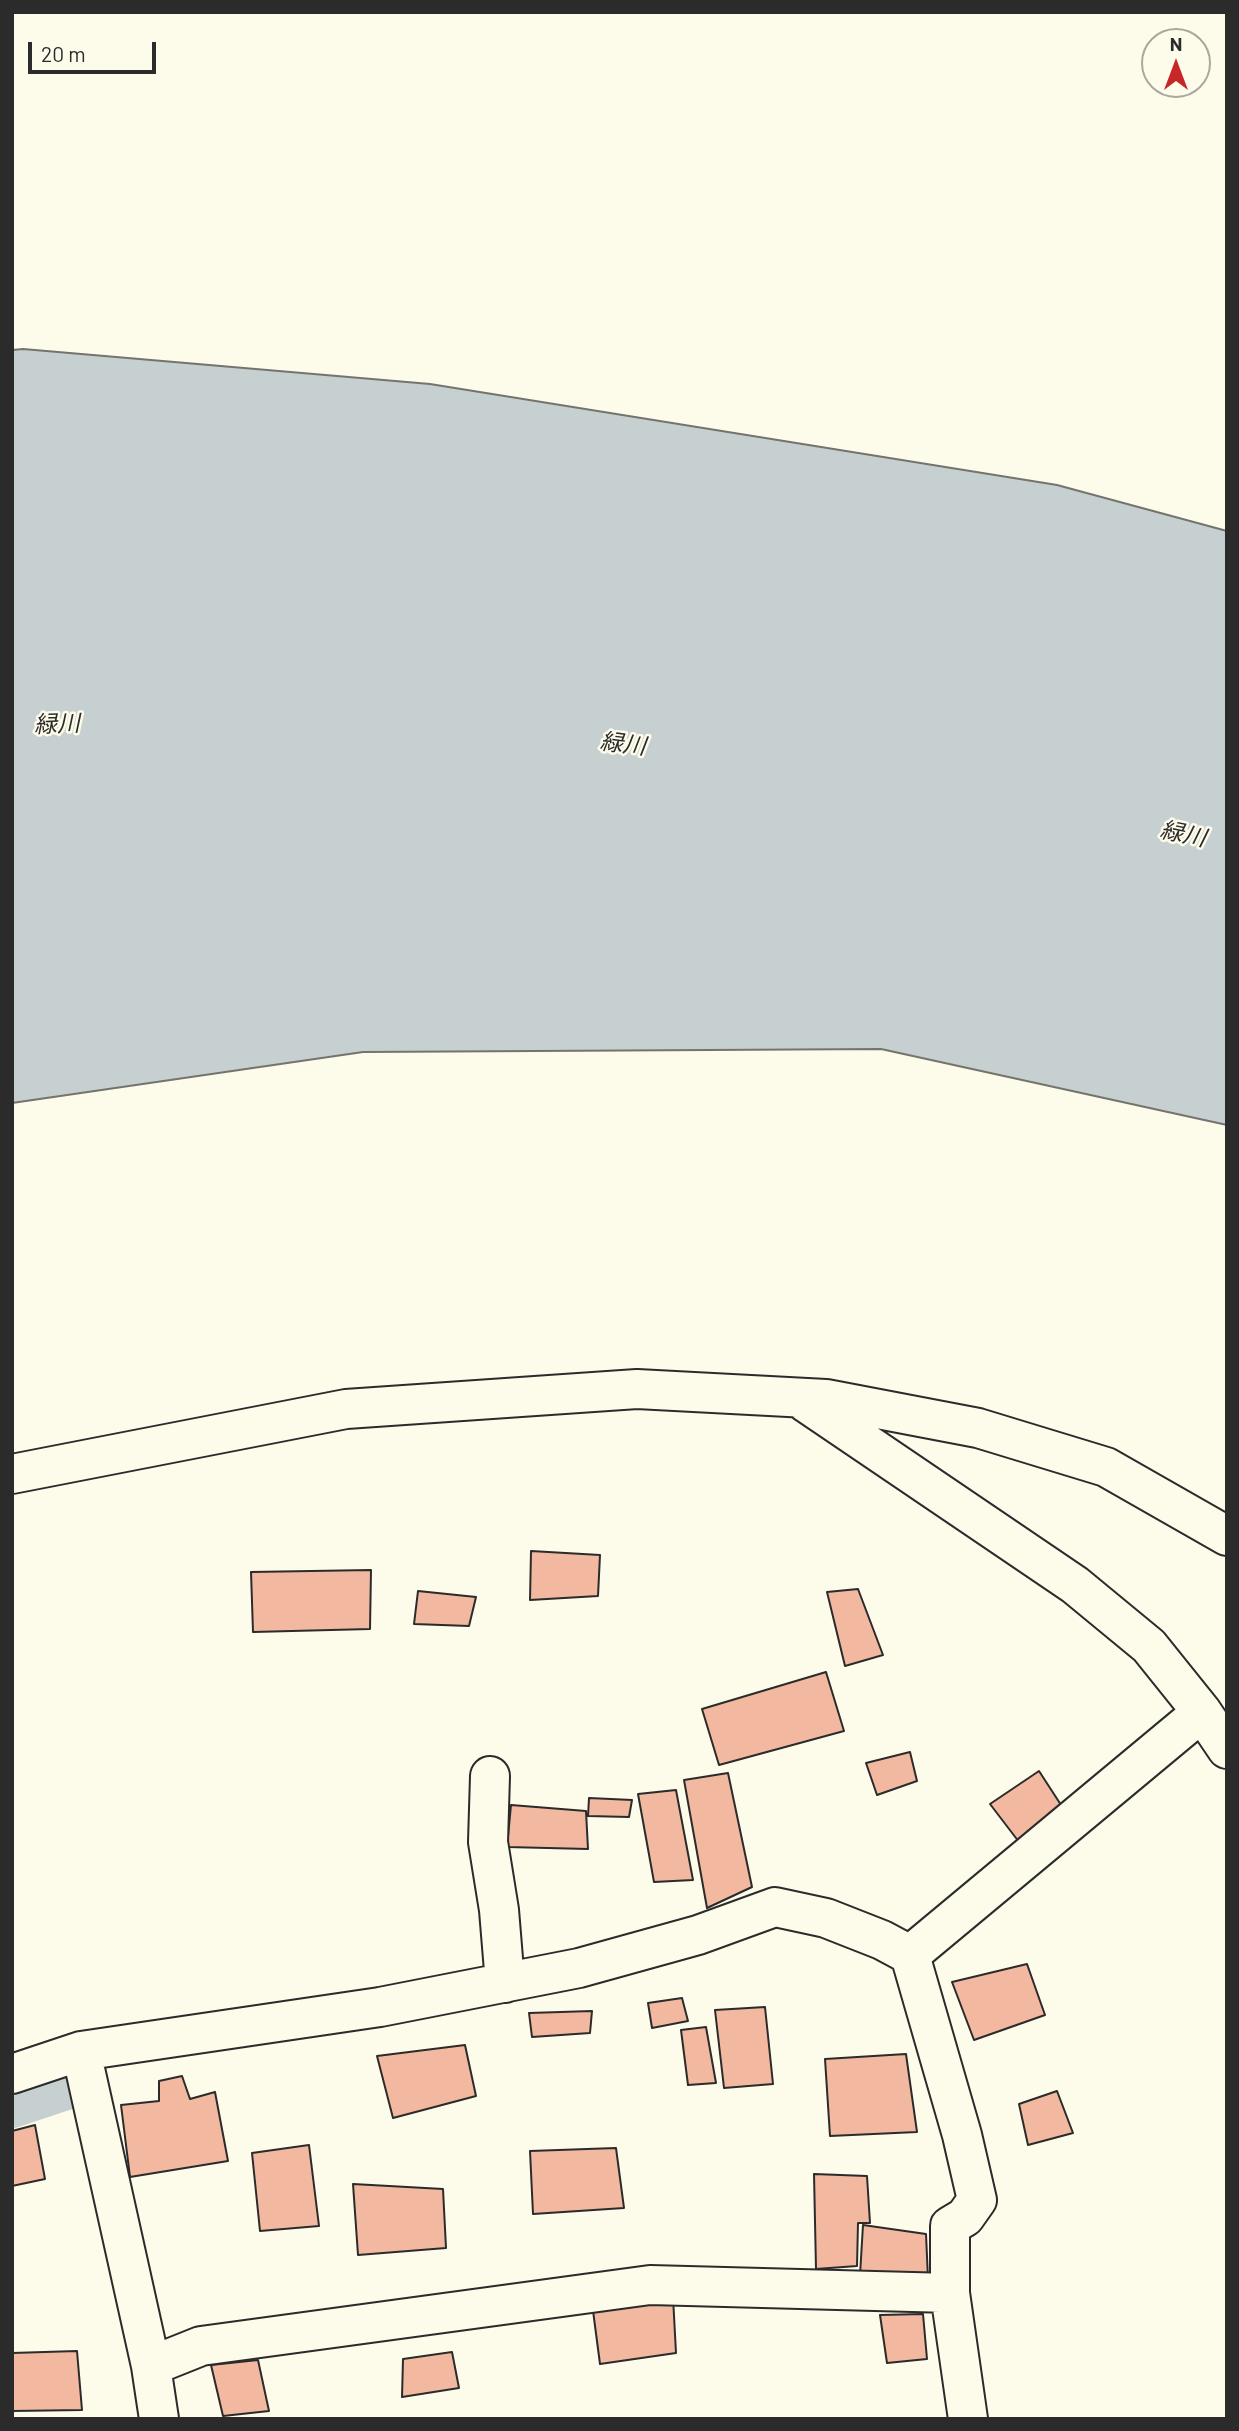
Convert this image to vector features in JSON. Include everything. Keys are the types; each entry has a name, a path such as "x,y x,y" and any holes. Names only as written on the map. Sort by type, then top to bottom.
{"street":[{"path":"12,1474 346,1409 637,1389 826,1399 978,1429 1106,1467 1227,1536"},
{"path":"799,1398 1075,1585 1149,1646 1202,1712 1227,1749"},
{"path":"910,1955 1202,1712"},
{"path":"490,1776 488,1842 499,1910 505,1983"},
{"path":"12,2074 81,2051 380,2007 579,1968 698,1935 775,1907 826,1917 882,1940 910,1955 962,2135 977,2200 965,2217 950,2226 950,2293 968,2419"},
{"path":"81,2051 151,2366 159,2419"},
{"path":"151,2366 201,2346 650,2285 950,2293"}],"water":[{"name":"緑川","path":"12,350 430,384 1057,485 1227,531 1227,1125 881,1049 363,1052 12,1103"}],"building":[{"path":"531,1551 600,1555 598,1596 530,1600"},
{"path":"371,1570 370,1629 253,1632 251,1572"},
{"path":"858,1589 883,1655 845,1666 827,1592"},
{"path":"418,1591 476,1597 469,1626 414,1624"},
{"path":"826,1672 844,1731 719,1765 702,1709"},
{"path":"910,1752 917,1781 877,1795 866,1763"},
{"path":"1039,1771 1063,1808 1019,1842 990,1804"},
{"path":"728,1773 752,1887 707,1908 684,1780"},
{"path":"676,1790 693,1880 654,1882 638,1794"},
{"path":"589,1798 632,1800 629,1817 588,1816"},
{"path":"511,1805 586,1811 588,1849 507,1847"},
{"path":"1027,1964 1045,2015 974,2040 952,1982"},
{"path":"682,1998 688,2021 652,2028 648,2003"},
{"path":"765,2007 773,2084 724,2088 715,2010"},
{"path":"592,2011 590,2033 532,2037 529,2013"},
{"path":"706,2027 716,2083 688,2085 681,2030"},
{"path":"465,2045 476,2096 393,2118 377,2056"},
{"path":"906,2054 917,2132 830,2136 825,2059"},
{"path":"182,2076 190,2099 215,2092 228,2161 130,2177 121,2105 159,2101 159,2081"},
{"path":"1057,2091 1073,2133 1028,2145 1019,2104"},
{"path":"35,2125 45,2179 12,2186 12,2131"},
{"path":"309,2145 319,2226 260,2231 252,2153"},
{"path":"616,2148 624,2208 533,2214 530,2151"},
{"path":"814,2174 867,2176 870,2223 858,2223 857,2266 816,2269"},
{"path":"353,2184 443,2189 446,2248 358,2255"},
{"path":"863,2225 926,2234 928,2279 860,2275"},
{"path":"673,2297 676,2353 600,2364 592,2303"},
{"path":"923,2314 927,2359 887,2363 880,2315"},
{"path":"77,2351 82,2410 12,2411 12,2353"},
{"path":"452,2352 459,2388 402,2397 403,2359"},
{"path":"258,2360 269,2411 223,2416 211,2365"}],"waterway":[{"path":"12,2105 75,2084"}]}
